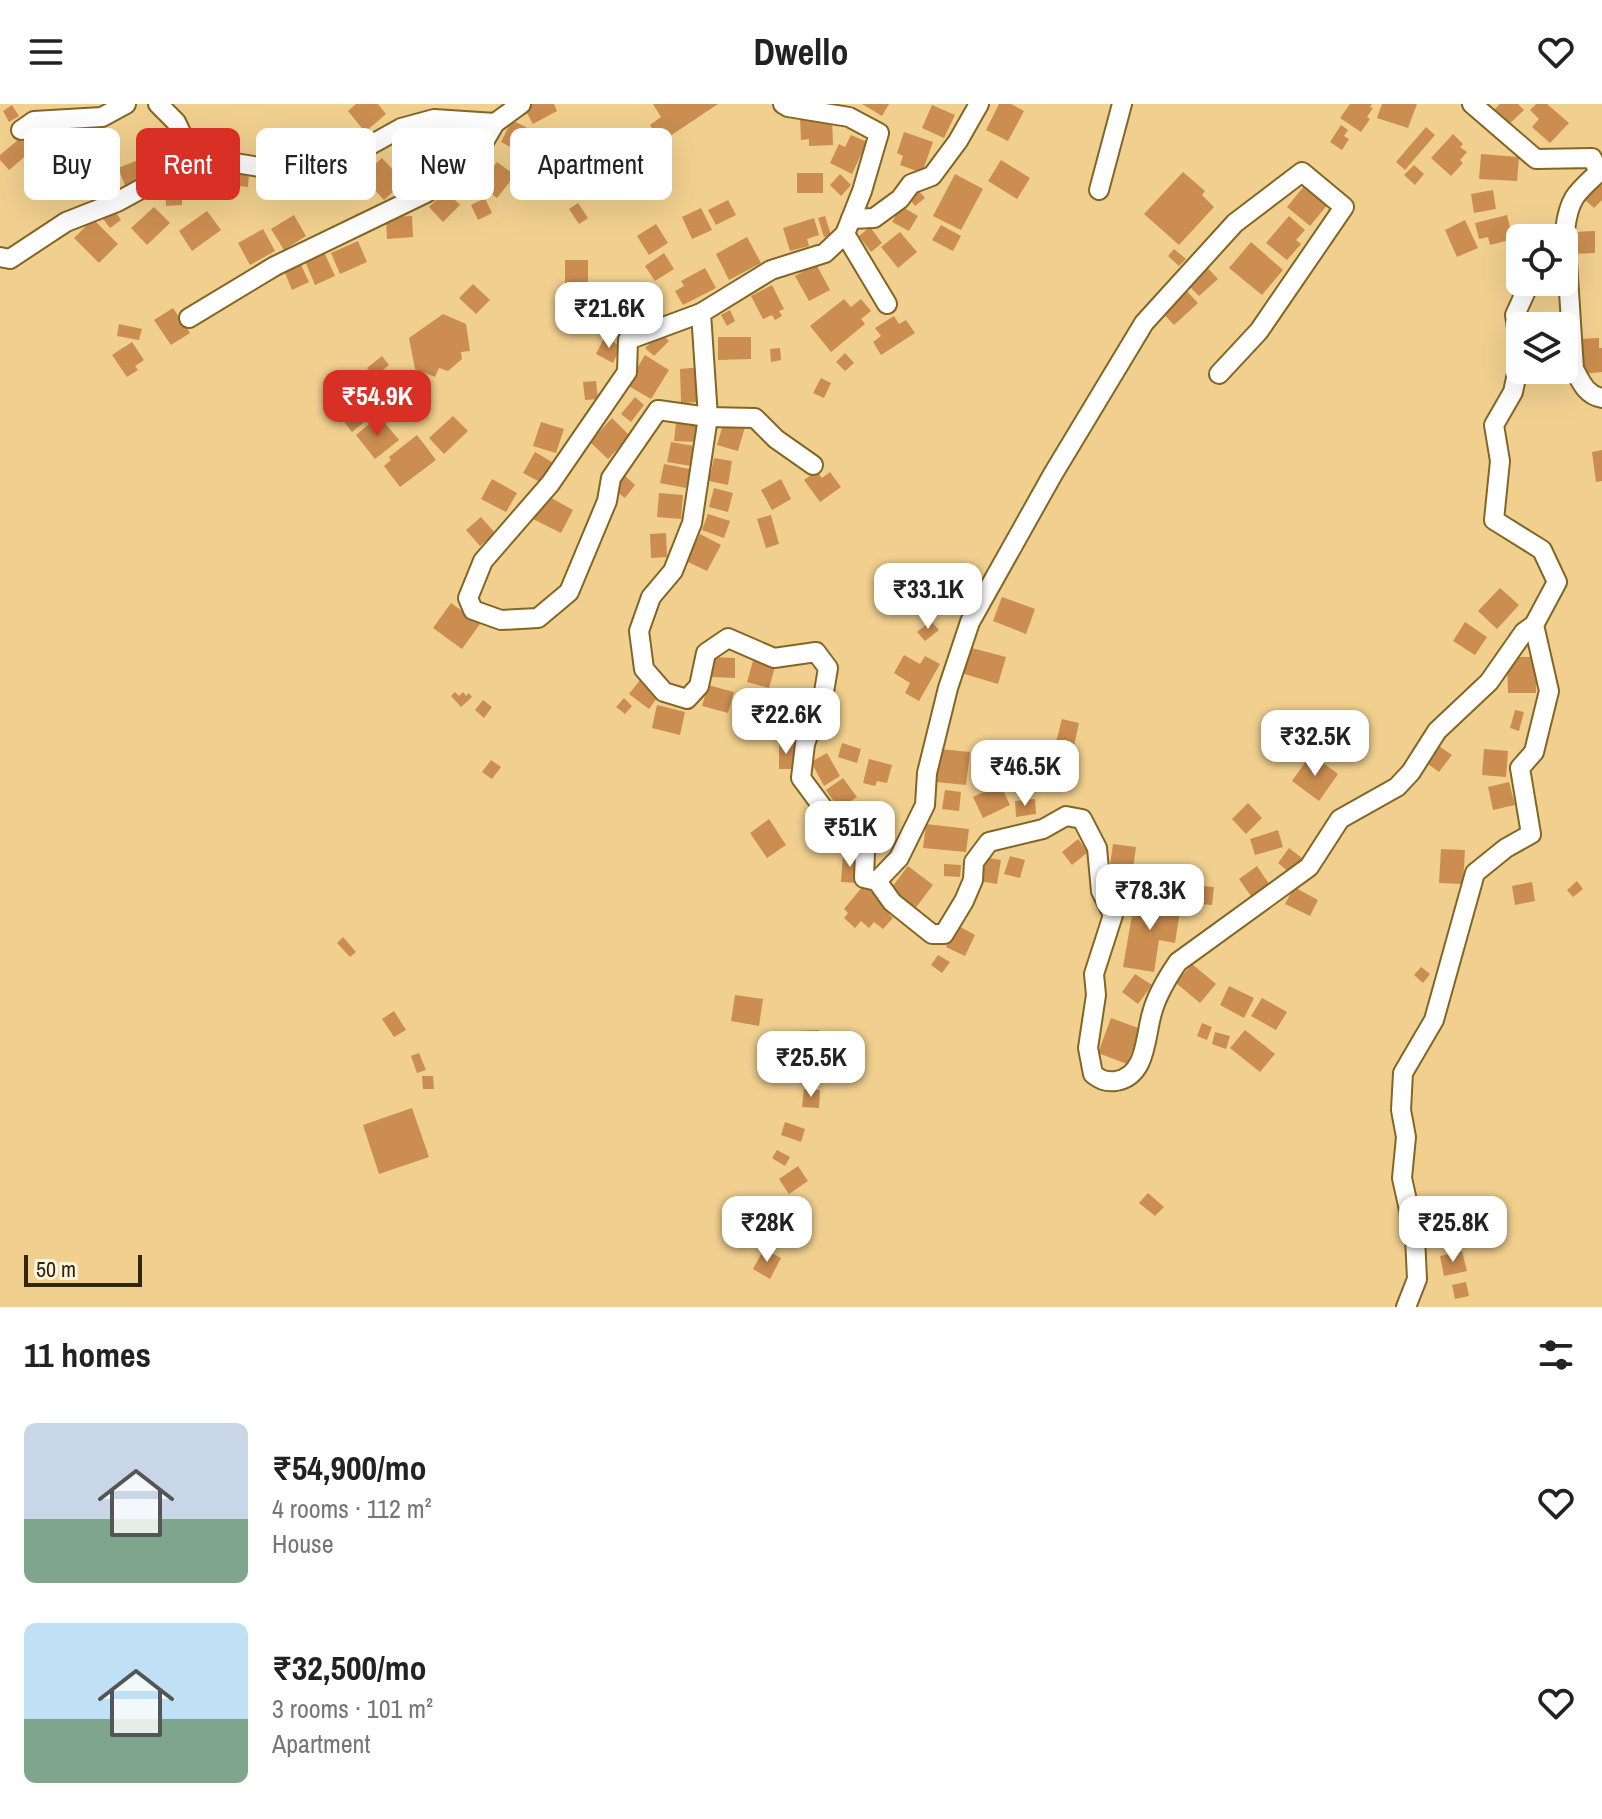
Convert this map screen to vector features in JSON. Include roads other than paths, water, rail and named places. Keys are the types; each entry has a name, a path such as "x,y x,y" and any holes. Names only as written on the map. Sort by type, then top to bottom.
{"street":[{"path":"21,130 34,121 102,117 126,104"},
{"path":"158,104 179,128"},
{"path":"189,318 275,266 426,193 478,152 495,123 521,104"},
{"path":"783,104 849,117 879,133 848,226 825,253 771,270 701,313 628,340 627,372 619,385 550,484 483,561 468,598 473,610 501,620 538,618 569,592 607,501 611,478 658,410 708,417 755,418 776,439 813,465"},
{"path":"848,226 874,218 900,199 911,184 932,176 958,141 979,104"},
{"path":"1099,190 1122,104"},
{"path":"1472,104 1536,159 1592,158 1599,172 1580,189 1567,208 1566,222 1574,369 1584,388 1602,398"},
{"path":"240,164 296,173 356,153 401,128 434,119 495,123"},
{"path":"877,881 899,858 925,805 927,773 948,688 970,622 1136,335 1235,223 1302,172 1344,207 1259,331 1219,374"},
{"path":"0,257 10,259 66,222 136,192"},
{"path":"848,226 887,304"},
{"path":"701,313 708,417 692,523 673,571 651,597 639,631 644,669 664,692 687,699 699,686 706,653 728,638 774,658 816,652 828,668 824,692 805,744 801,778 824,809 847,827 865,852 864,878 877,881 909,918 932,934 944,934 973,880 974,862 989,842 1043,829 1066,816 1082,819 1097,848 1101,891 1113,915 1094,974 1096,995 1088,1048 1093,1074 1103,1082 1120,1081 1135,1071 1144,1052 1152,1012 1163,984 1178,962 1309,867 1340,819 1397,787 1411,772 1437,731 1489,682 1524,632 1534,625 1557,582 1542,550 1494,520 1500,461 1494,425 1515,384"},
{"path":"1406,1307 1417,1279 1415,1237 1402,1178 1406,1137 1401,1110 1403,1073 1434,1020 1475,873 1506,848 1531,834 1520,768 1534,752 1549,691 1534,625"}]}
